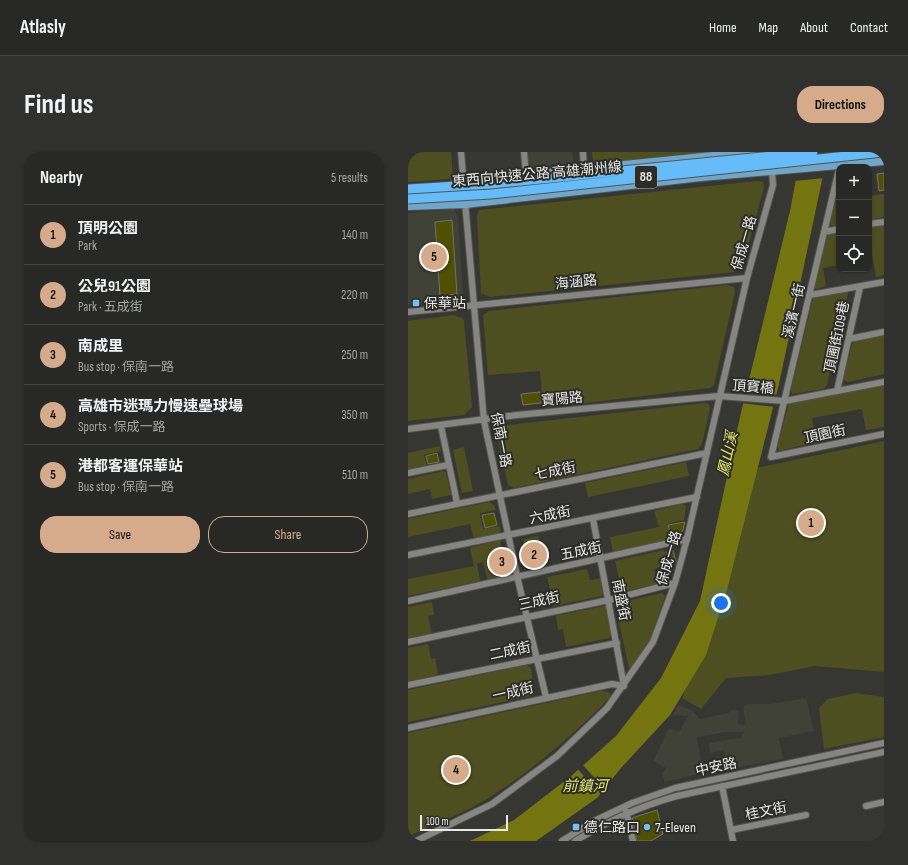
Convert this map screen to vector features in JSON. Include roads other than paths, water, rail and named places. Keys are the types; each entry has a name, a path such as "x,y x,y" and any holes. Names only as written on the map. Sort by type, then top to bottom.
{"highway":[{"name":"東西向快速公路 高雄潮州線","path":"408,189 490,184 813,152"},
{"name":"東西向快速公路 高雄潮州線","path":"408,199 491,194 884,152"}],"main road":[{"path":"408,185 584,170 752,152"},
{"path":"862,164 884,161"},
{"path":"408,206 466,204 693,178 772,172 828,165 836,166"}],"street":[{"name":"保南一路","path":"461,152 484,421 517,576 546,697"},
{"path":"524,152 526,175"},
{"path":"583,152 584,170"},
{"name":"溪濱一街","path":"840,164 842,152"},
{"name":"保成一路","path":"416,841 492,804 551,760 607,708 624,686 653,642 675,583 687,539 747,278 773,185 772,172"},
{"name":"溪濱一街","path":"771,457 836,183"},
{"path":"872,224 884,222"},
{"path":"824,232 836,230"},
{"name":"海涵路","path":"408,312 747,278"},
{"path":"810,295 884,282"},
{"name":"頂圃街109巷","path":"837,391 860,287"},
{"path":"848,339 884,332"},
{"name":"頂寶橋","path":"719,396 785,401 884,382"},
{"name":"寶陽路","path":"408,430 484,421 517,415 719,396"},
{"path":"441,426 457,503"},
{"name":"頂園街","path":"771,457 884,434"},
{"name":"七成街","path":"408,514 707,453"},
{"path":"408,473 448,465"},
{"name":"六成街","path":"408,555 697,497"},
{"name":"南盛街","path":"593,519 624,686"},
{"name":"五成街","path":"408,601 517,576 601,560 687,539"},
{"name":"三成街","path":"408,642 609,600 675,583"},
{"name":"二成街","path":"408,685 617,643"},
{"name":"一成街","path":"408,728 546,697 612,684 624,686"},
{"name":"中安路","path":"575,841 626,810 675,788 884,743"},
{"name":"中安路","path":"562,841 594,821 626,810 677,796 884,752"},
{"name":"桂文街","path":"722,786 733,841"},
{"path":"866,806 884,802"},
{"path":"626,810 633,841"},
{"name":"桂文街","path":"731,830 806,815"}],"water":[{"name":"前鎮河","path":"801,152 828,152 779,384 727,590 706,655 670,715 621,768 597,798 536,841 470,841 514,820 570,777 616,736 661,678 700,601 740,417 790,211"}],"place":[{"name":"港都客運保華站","path":"434,257"},
{"name":"保華站","path":"416,303"},
{"name":"頂明公園","path":"811,523"},
{"name":"公兒91公園","path":"534,555"},
{"name":"南成里","path":"502,562"},
{"name":"高雄市迷瑪力慢速壘球場","path":"456,770"},
{"name":"德仁路口","path":"576,827"},
{"name":"7-Eleven","path":"647,827"}],"water label":[{"name":"鳳山溪","path":"728,454"}]}
